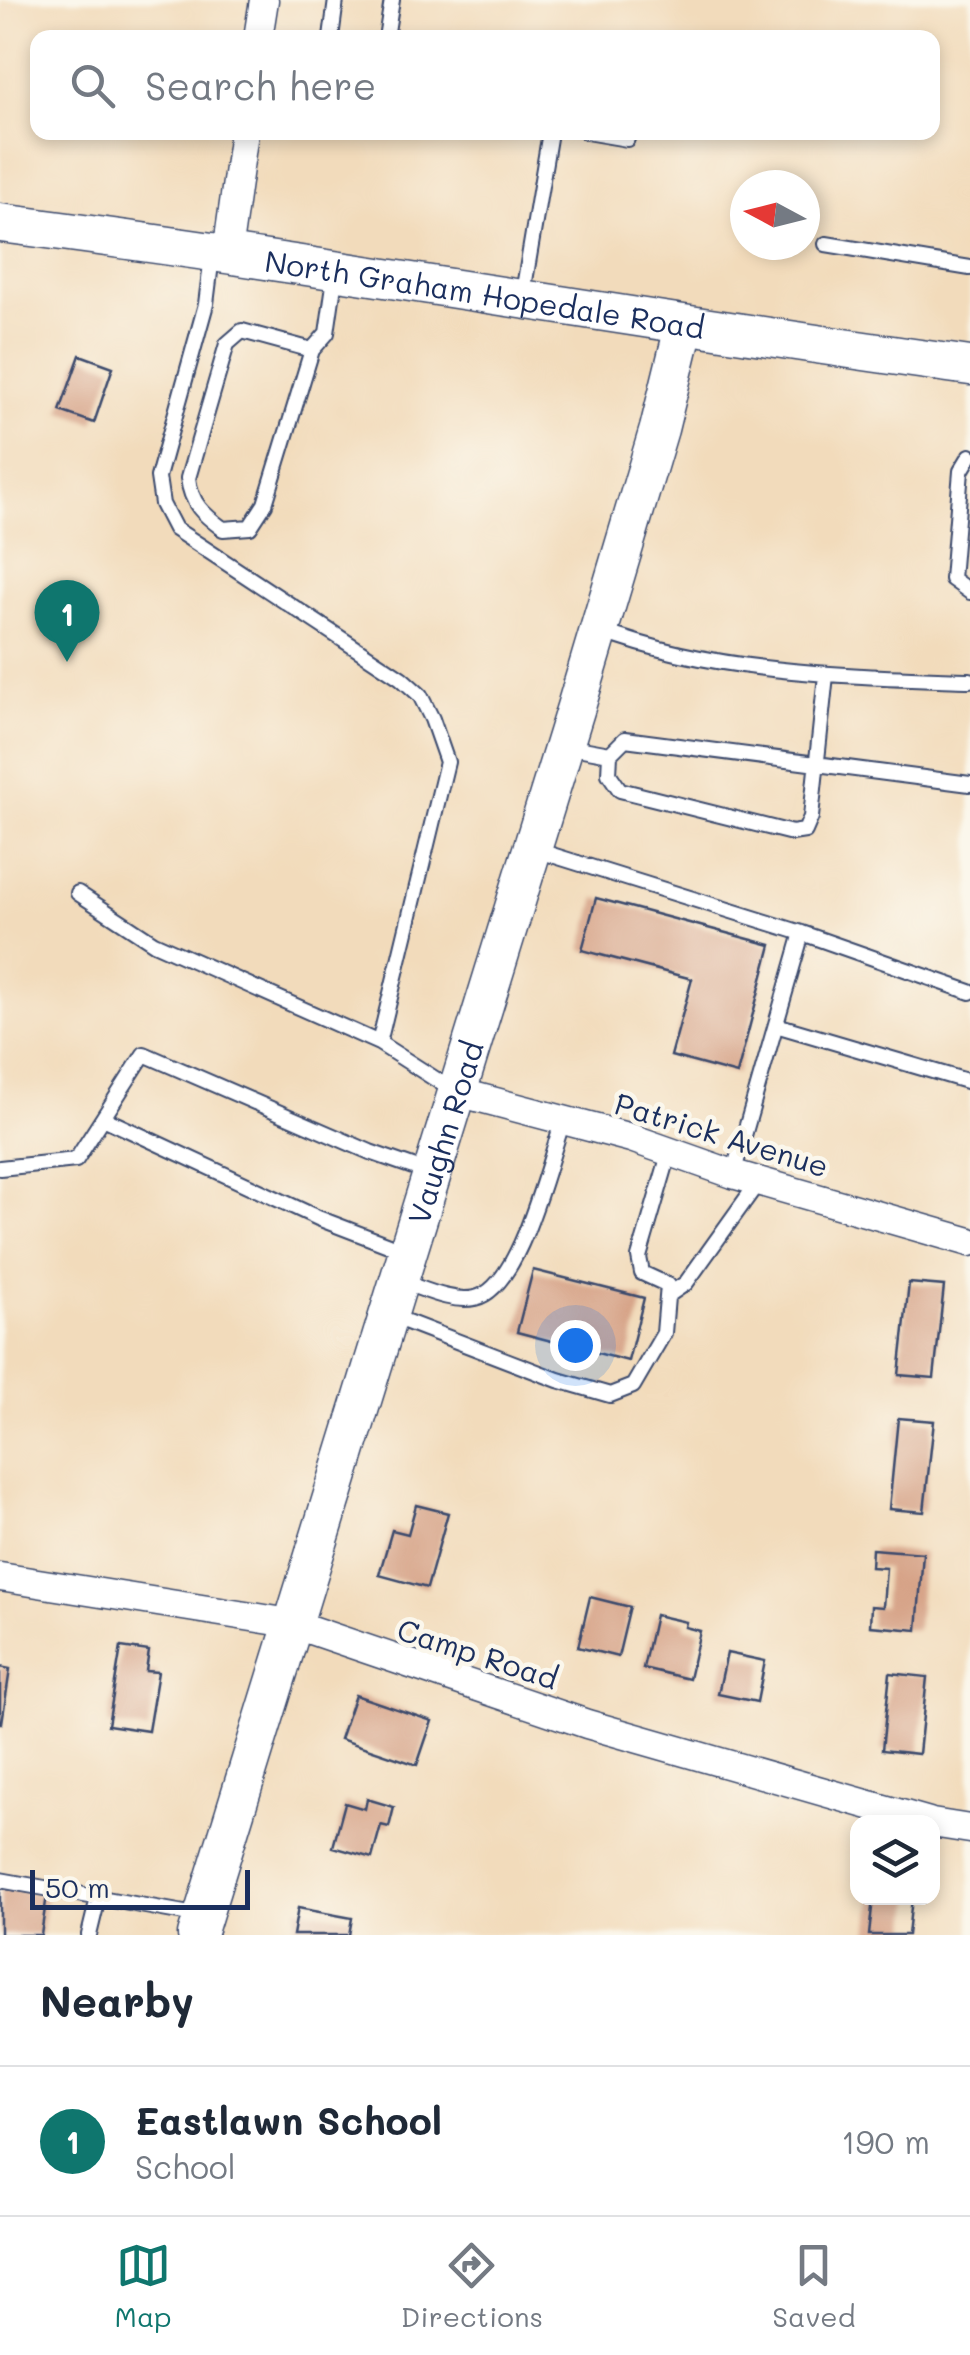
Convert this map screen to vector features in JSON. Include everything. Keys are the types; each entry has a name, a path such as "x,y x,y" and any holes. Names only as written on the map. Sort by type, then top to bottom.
{"street":[{"path":"259,30 264,0"},
{"path":"220,251 242,140"},
{"name":"North Graham Hopedale Road","path":"0,223 220,251 684,327 970,366"},
{"name":"Vaughn Road","path":"200,1926 599,630 684,327"},
{"name":"Patrick Avenue","path":"454,1091 970,1242"},
{"name":"Camp Road","path":"0,1577 290,1624 588,1724 903,1815"},
{"name":"Camp Road","path":"940,1824 970,1828"}],"lane":[{"path":"331,30 336,0"},
{"path":"387,30 392,0"},
{"path":"522,301 549,140"},
{"path":"826,244 970,268"},
{"path":"220,251 158,477 162,504 175,529 420,695 447,762 379,1043"},
{"path":"312,350 242,332 227,344 188,478 190,495 201,513 223,529 250,527 265,504 312,350 327,333 336,270"},
{"path":"970,456 962,471 952,579 970,592"},
{"path":"599,630 653,650 826,675 970,680"},
{"path":"826,675 817,764 811,817 805,831 792,832 620,790 609,774 610,754 625,739 817,764 970,784"},
{"path":"564,745 610,754"},
{"path":"531,848 802,933 970,992"},
{"path":"78,893 154,944 379,1043 454,1091"},
{"path":"670,1294 686,1283 746,1178 776,1024 802,933"},
{"path":"776,1024 970,1082"},
{"path":"0,1168 76,1160 144,1054 370,1152 430,1173"},
{"path":"103,1118 318,1218 398,1283 558,1380 610,1395 633,1386 664,1333 668,1285 642,1273 639,1257 670,1152"},
{"path":"398,1283 458,1298 490,1292 502,1282 515,1258 562,1122"},
{"path":"0,1880 98,1898 200,1926"},
{"path":"89,1935 98,1898"}],"building":[{"path":"80,355 113,367 94,423 60,411"},
{"path":"596,898 771,945 737,1074 671,1056 692,979 582,950"},
{"path":"533,1270 644,1298 628,1361 517,1332"},
{"path":"909,1283 944,1286 934,1378 899,1375"},
{"path":"898,1418 934,1421 924,1512 889,1509"},
{"path":"416,1505 448,1513 427,1588 379,1575 392,1530 408,1534"},
{"path":"872,1549 923,1553 917,1630 870,1626 871,1606 883,1607 886,1568 871,1567"},
{"path":"590,1597 630,1607 618,1657 578,1647"},
{"path":"655,1615 686,1622 685,1627 700,1631 689,1679 643,1668"},
{"path":"121,1647 149,1651 146,1671 158,1672 148,1731 108,1725"},
{"path":"727,1653 765,1661 757,1702 718,1694"},
{"path":"0,1667 10,1669 2,1723 0,1723"},
{"path":"890,1673 927,1677 919,1754 882,1750"},
{"path":"355,1695 432,1721 417,1765 340,1739"},
{"path":"367,1799 394,1807 389,1827 381,1825 372,1858 333,1847 345,1803 365,1809"},
{"path":"0,1888 47,1895 41,1935 0,1935"},
{"path":"872,1905 911,1905 908,1935 869,1935"},
{"path":"298,1908 352,1918 349,1935 293,1935"}],"place":[{"name":"Eastlawn School","path":"67,662"}]}
